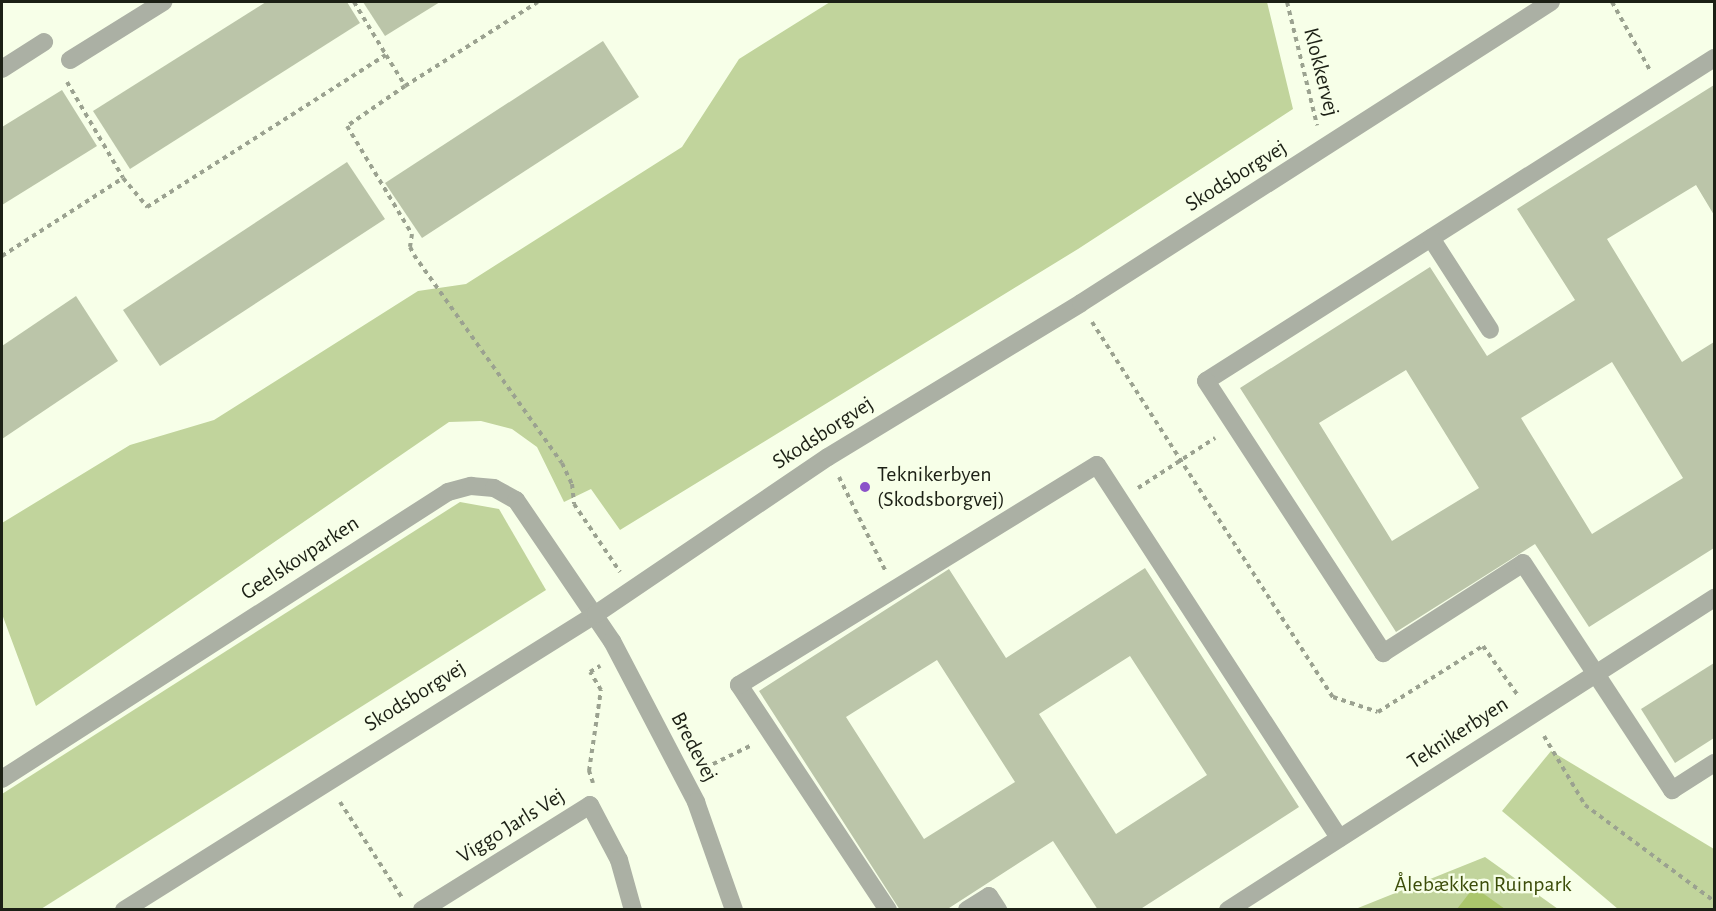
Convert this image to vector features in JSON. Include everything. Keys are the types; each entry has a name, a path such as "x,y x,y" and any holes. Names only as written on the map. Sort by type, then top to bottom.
{"street":[{"path":"70,60 163,2"},
{"name":"Skodsborgvej","path":"124,909 596,614 828,457 1081,303 1551,2"},
{"path":"2,69 44,42"},
{"path":"1714,57 1206,381 1383,653 1523,563 1672,790 1714,763"},
{"path":"1431,238 1490,330"},
{"path":"888,909 739,685 1097,465 1339,838"},
{"name":"Geelskovparken","path":"2,779 448,492 471,486 494,488 516,500 596,614"},
{"name":"Teknikerbyen","path":"1228,909 1714,598"},
{"name":"Bredevej","path":"596,614 696,802 734,909"},
{"name":"Viggo Jarls Vej","path":"422,909 591,805 619,860 633,909"},
{"path":"967,909 989,896 998,909"}],"path":[{"path":"354,2 405,86"},
{"path":"538,2 346,126 412,234 410,247 414,255 562,463 572,484 574,504 633,590"},
{"name":"Klokkervej","path":"1287,2 1323,149"},
{"path":"1612,2 1662,91"},
{"path":"44,42 123,178 147,207 386,55"},
{"path":"2,256 123,178"},
{"path":"1081,303 1180,462 1333,698 1378,712 1483,646 1532,715 1585,805 1714,901"},
{"path":"1120,500 1235,425"},
{"path":"828,457 895,589"},
{"path":"591,805 595,787 589,771 601,690 591,672 619,656"},
{"path":"684,779 772,735"},
{"path":"326,781 410,909"}],"green space":[{"path":"830,2 1267,2 1293,109 1078,249 620,530 591,489 564,502 537,447 512,429 481,421 449,422 36,706 2,614 2,523 130,445 214,420 418,291 466,284 682,147 739,59"},
{"path":"460,502 499,509 546,590 41,909 2,909 2,794"},
{"path":"1551,751 1714,849 1714,909 1618,909 1502,811"},
{"name":"Ålebækken Ruinpark","path":"1485,857 1558,909 1353,910"}],"shaded area":[{"path":"1474,887 1505,909 1457,909"}],"building":[{"path":"266,2 347,2 360,23 130,169 93,111"},
{"path":"363,2 440,2 385,36"},
{"path":"603,41 639,97 422,238 385,183"},
{"path":"1714,85 1714,215 1696,185 1607,239 1682,362 1714,342 1714,548 1589,627 1535,544 1396,632 1240,388 1430,267 1487,356 1575,300 1517,209","holes":["1612,362 1683,478 1592,534 1521,418","1406,370 1479,488 1392,541 1319,423"]},
{"path":"62,90 97,146 2,205 2,127"},
{"path":"347,162 385,219 160,366 123,310"},
{"path":"76,296 118,361 2,439 2,346"},
{"path":"1145,568 1299,807 1139,910 1098,910 1053,841 946,910 900,910 759,691 949,569 1006,658","holes":["1130,656 1207,775 1116,834 1039,714","937,660 1015,782 924,839 846,717"]},
{"path":"1714,663 1714,738 1675,763 1641,709"}],"place":[{"name":"Teknikerbyen (Skodsborgvej)","path":"865,487"}]}
